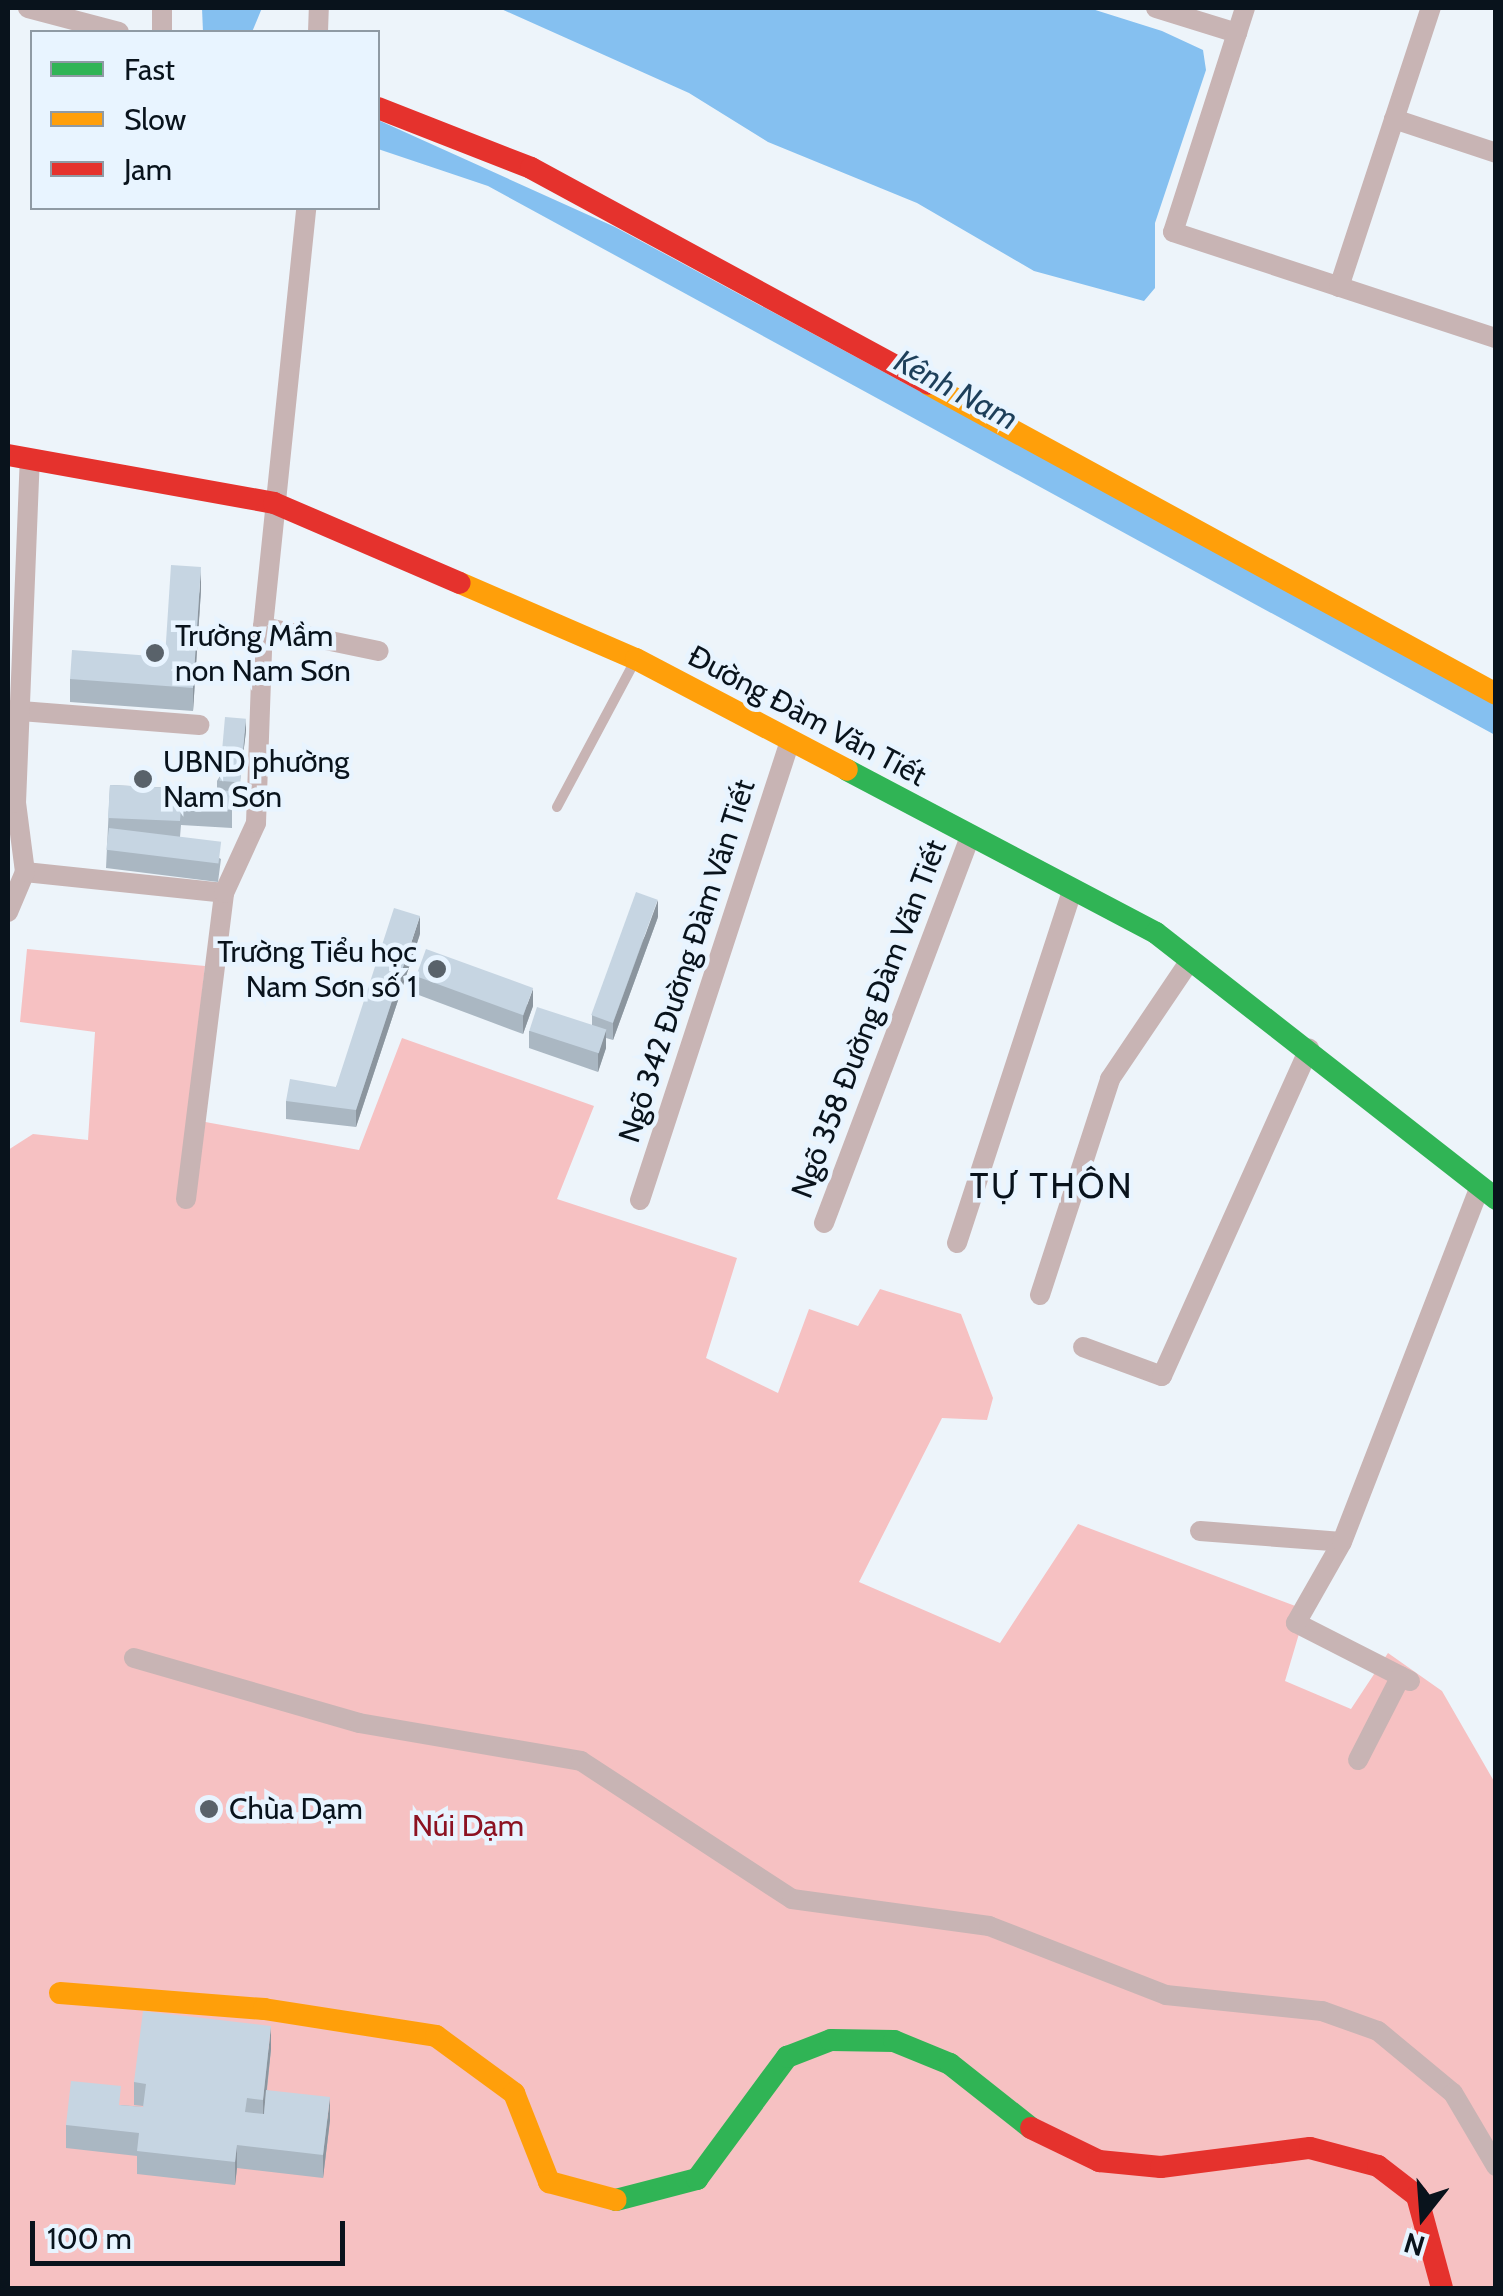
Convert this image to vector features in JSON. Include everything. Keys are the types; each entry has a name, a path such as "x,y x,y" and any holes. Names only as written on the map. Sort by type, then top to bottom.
{"street":[{"path":"28,8 111,30"},
{"path":"1156,8 1237,33"},
{"path":"1245,8 1173,232 1496,338"},
{"path":"1340,287 1430,8"},
{"path":"380,109 532,168 1496,694"},
{"path":"1394,119 1496,152"},
{"path":"186,1200 224,893 256,823 263,627 306,210"},
{"path":"8,912 25,872 12,802 18,457"},
{"name":"Đường Đàm Văn Tiết","path":"18,457 274,503 636,659 1073,889 1191,960 1488,1193"},
{"path":"263,627 379,651"},
{"path":"14,710 199,725"},
{"name":"Ngõ 342 Đường Đàm Văn Tiết","path":"640,1200 790,740"},
{"name":"Ngõ 358 Đường Đàm Văn Tiết","path":"824,1223 970,837"},
{"path":"25,872 224,893"},
{"path":"957,1243 1073,889"},
{"path":"1040,1294 1110,1079 1191,960"},
{"path":"1083,1347 1162,1376 1308,1048"},
{"path":"1358,1760 1406,1678 1296,1623 1342,1542 1488,1193"},
{"path":"1200,1531 1342,1542"},
{"path":"134,1658 359,1723 581,1761 792,1898 989,1926 1166,1995 1322,2012 1378,2030 1453,2093 1496,2166"},
{"path":"60,1994 264,2009 436,2036 514,2093 549,2182 623,2202 697,2179 787,2056 831,2040 894,2041 950,2064 1038,2133 1099,2161 1161,2166 1310,2148 1378,2166 1417,2196 1442,2288"}],"lane":[{"path":"556,807 636,659"}],"green space":[{"name":"Núi Dạm","path":"27,949 205,966 189,1119 359,1150 402,1038 594,1106 557,1199 737,1258 706,1358 778,1393 809,1309 858,1326 880,1289 961,1314 993,1398 987,1420 942,1418 859,1582 1000,1643 1078,1524 1306,1610 1285,1681 1351,1709 1388,1653 1442,1691 1495,1783 1495,2288 8,2288 8,1150 33,1134 88,1140 95,1032 20,1022"}],"water":[{"path":"202,8 262,8 253,30 203,30"},
{"path":"499,8 1089,8 1162,31 1203,50 1206,70 1155,223 1155,288 1144,301 1034,271 917,203 768,142 689,93"},
{"name":"Kênh Nam","path":"380,121 615,227 1495,702 1495,735 488,186 380,150"}],"building":[{"path":"171,565 201,567 193,688 70,679 72,650 165,657"},
{"path":"225,717 246,719 240,783 219,781"},
{"path":"110,785 232,791 232,810 181,808 180,821 108,818"},
{"path":"109,828 221,842 218,864 106,850"},
{"path":"636,892 658,900 613,1023 591,1015"},
{"path":"394,908 420,916 356,1110 286,1101 290,1079 336,1087"},
{"path":"426,949 533,988 523,1015 416,976"},
{"path":"537,1007 606,1030 599,1053 529,1031"},
{"path":"143,2011 271,2026 263,2100 247,2098 245,2112 264,2114 266,2090 330,2097 323,2155 237,2145 235,2162 137,2151 139,2133 66,2125 71,2081 121,2086 119,2105 143,2107 146,2084 134,2082"}],"traffic: fast":[{"path":"847,770 1156,933 1496,1199"},
{"path":"616,2200 697,2179 787,2057 831,2040 894,2041 950,2064 1031,2128"}],"traffic: slow":[{"path":"928,384 1496,694"},
{"path":"460,583 636,659 847,770"},
{"path":"60,1993 264,2009 436,2036 514,2093 549,2182 616,2200"}],"traffic: jam":[{"path":"380,109 531,168 928,384"},
{"path":"8,455 274,503 460,583"},
{"path":"1031,2128 1099,2161 1161,2167 1310,2148 1378,2166 1417,2196 1442,2288"}],"place":[{"name":"Trường Mầm non Nam Sơn","path":"155,653"},
{"name":"UBND phường Nam Sơn","path":"143,779"},
{"name":"Trường Tiểu học Nam Sơn số 1","path":"437,969"},
{"name":"Chùa Dạm","path":"209,1809"}],"district":[{"name":"TỰ THÔN","path":"1052,1186"}]}
